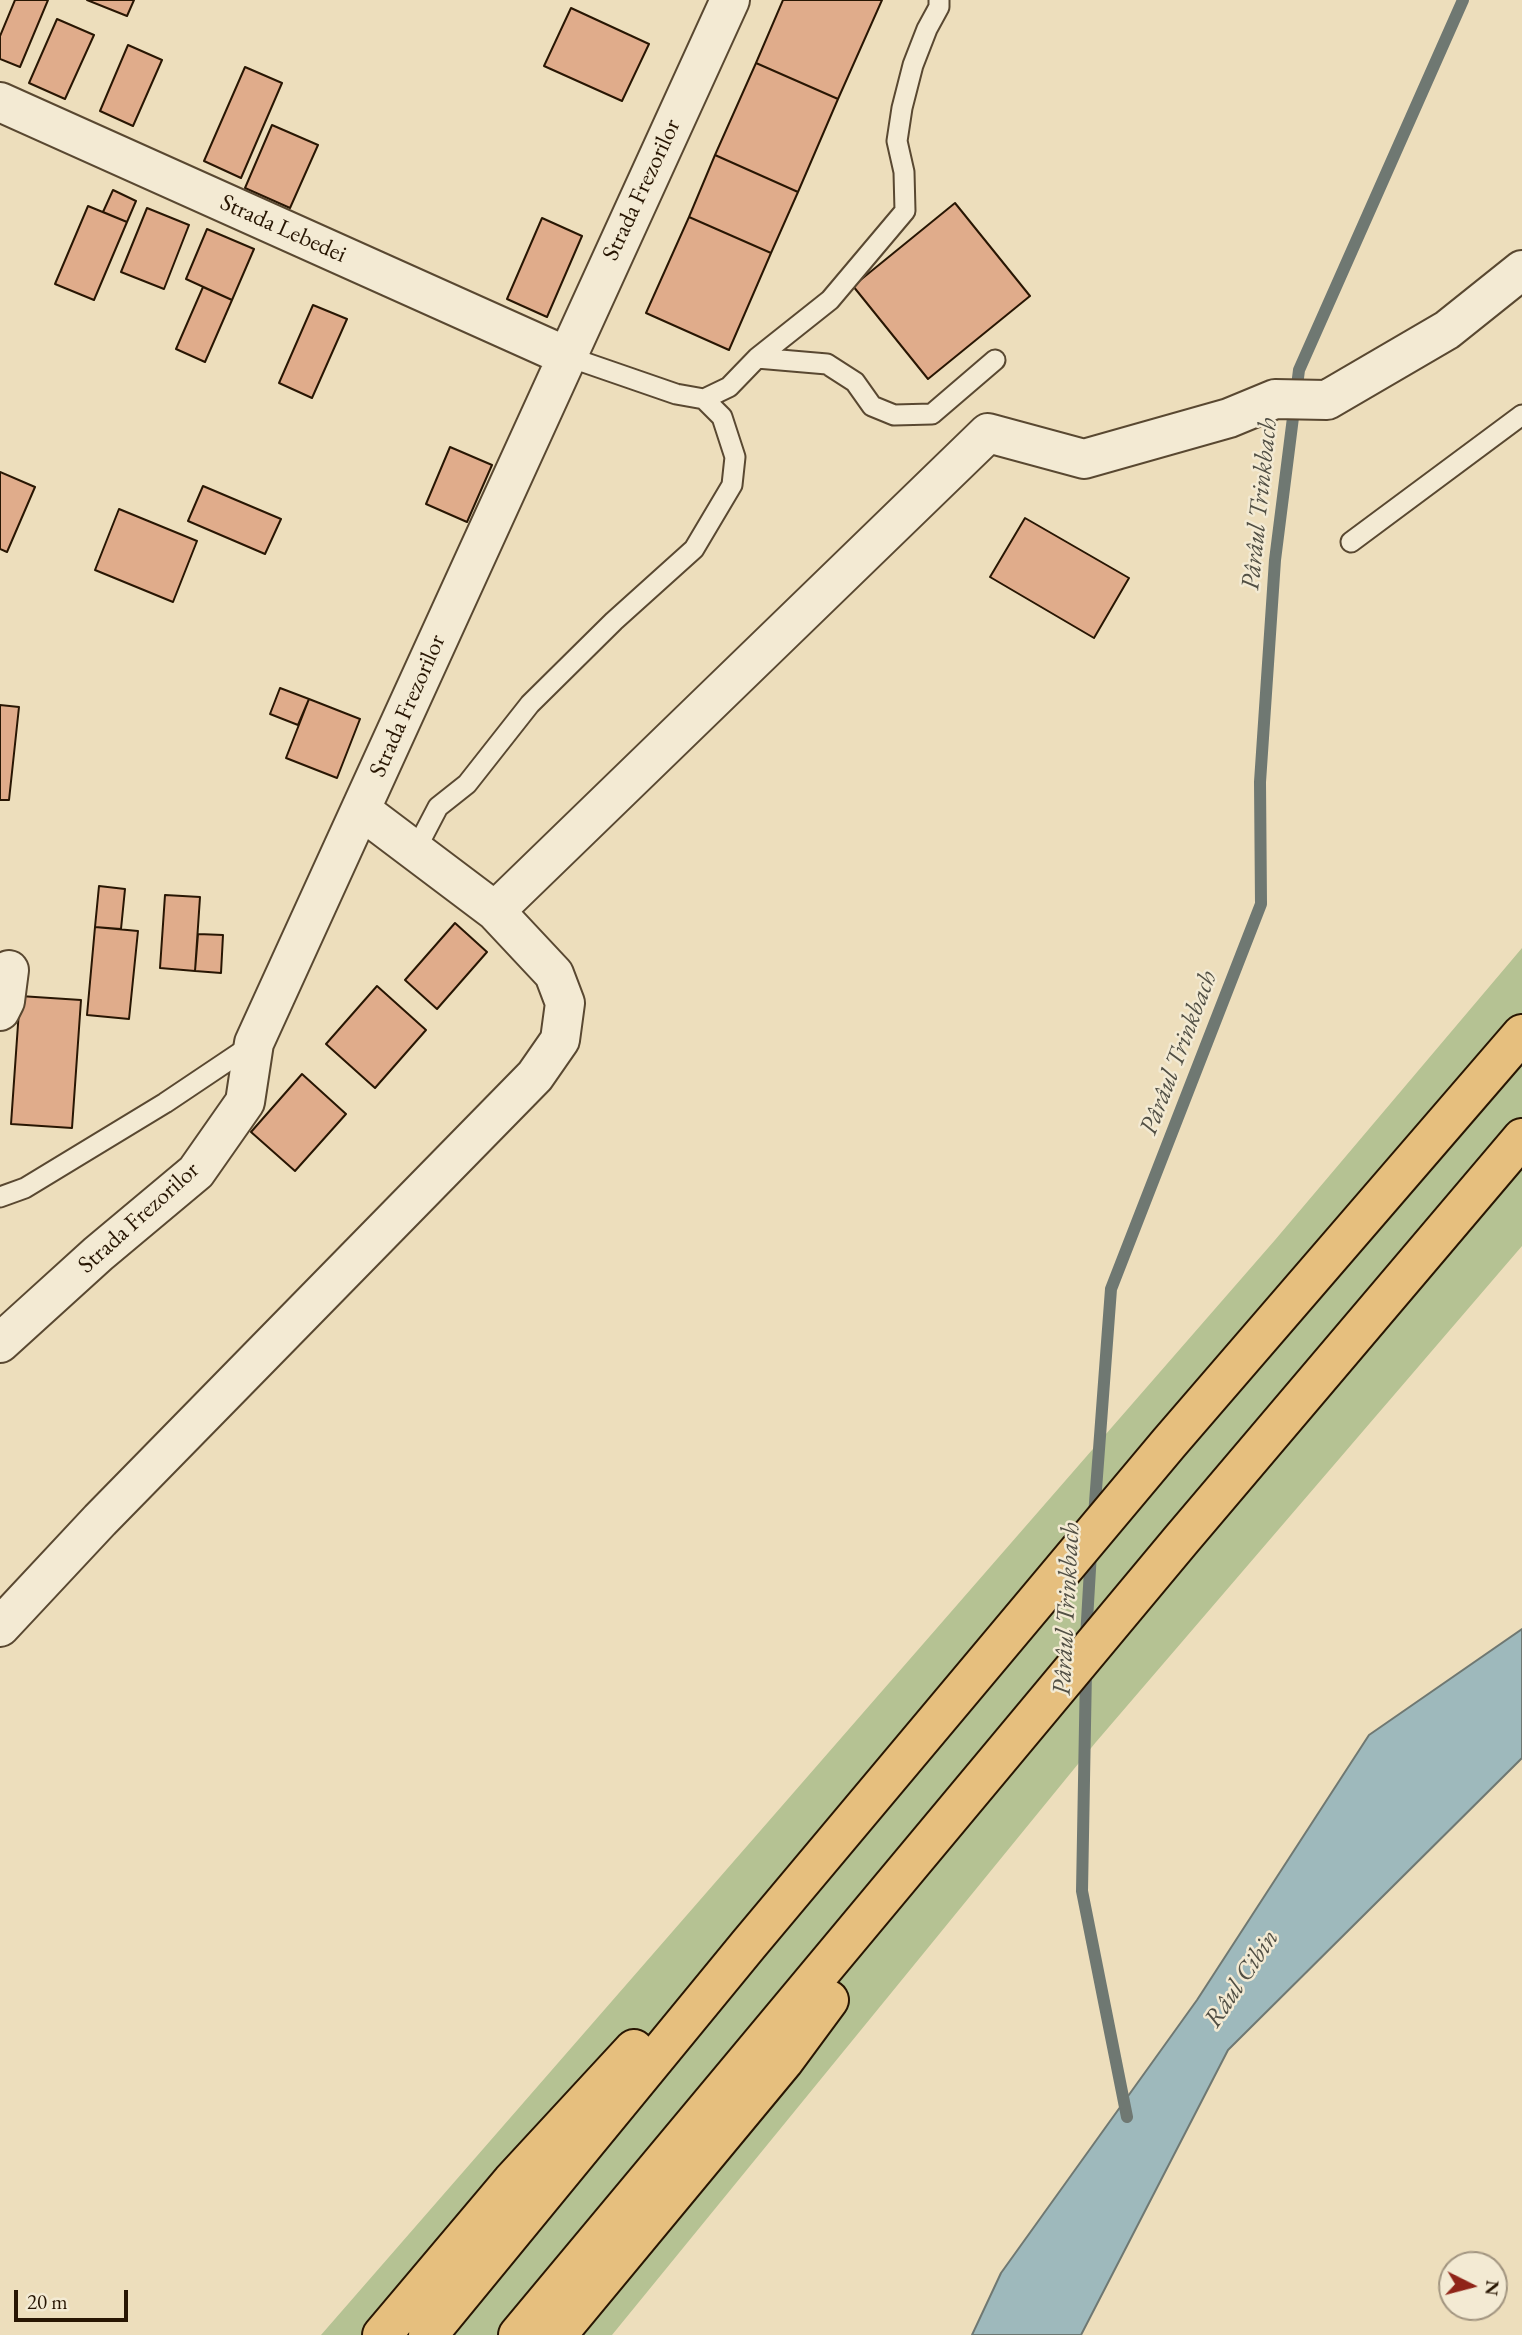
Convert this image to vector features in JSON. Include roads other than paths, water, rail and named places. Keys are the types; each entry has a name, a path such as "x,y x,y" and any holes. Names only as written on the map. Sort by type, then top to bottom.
{"highway":[{"path":"428,2335 749,1944 1169,1443 1522,1034"},
{"path":"518,2335 1181,1540 1522,1138"},
{"path":"557,2335 818,2017 856,1961 923,1851"},
{"path":"382,2335 512,2181 609,2074 719,1966 749,1944"}],"street":[{"name":"Strada Frezorilor","path":"0,1343 98,1254 196,1172 245,1102 254,1043 730,0"},
{"name":"Strada Lebedei","path":"0,102 566,356"},
{"path":"495,911 988,433 1084,459 1230,418 1275,399 1327,400 1447,330 1522,270"},
{"path":"0,1627 100,1520 516,1096 542,1067 560,1040 565,1003 554,974 495,911 361,810"},
{"path":"0,1011 5,1001 9,970"}],"lane":[{"path":"704,399 729,387 757,358 830,300 905,211 904,172 897,141 902,108 913,65 939,7 939,0"},
{"path":"415,851 438,807 467,784 530,704 614,621 694,549 732,485 735,457 722,417 704,399 676,394 566,356"},
{"path":"757,358 827,363 855,382 872,406 894,415 932,414 995,360"},
{"path":"1351,542 1522,415"},
{"path":"0,1197 24,1188 48,1174 165,1103 254,1043"}],"water":[{"name":"Râul Cibin","path":"1522,1629 1522,1758 1228,2050 1081,2335 972,2335 1001,2273 1197,2000 1369,1735"}],"waterway":[{"name":"Pârâul Trinkbach","path":"1094,1516 1111,1289 1261,904 1260,782 1275,560 1299,370 1463,0"},
{"name":"Pârâul Trinkbach","path":"1086,1638 1091,1552"},
{"name":"Pârâul Trinkbach","path":"1086,1670 1082,1891 1127,2117"}]}
